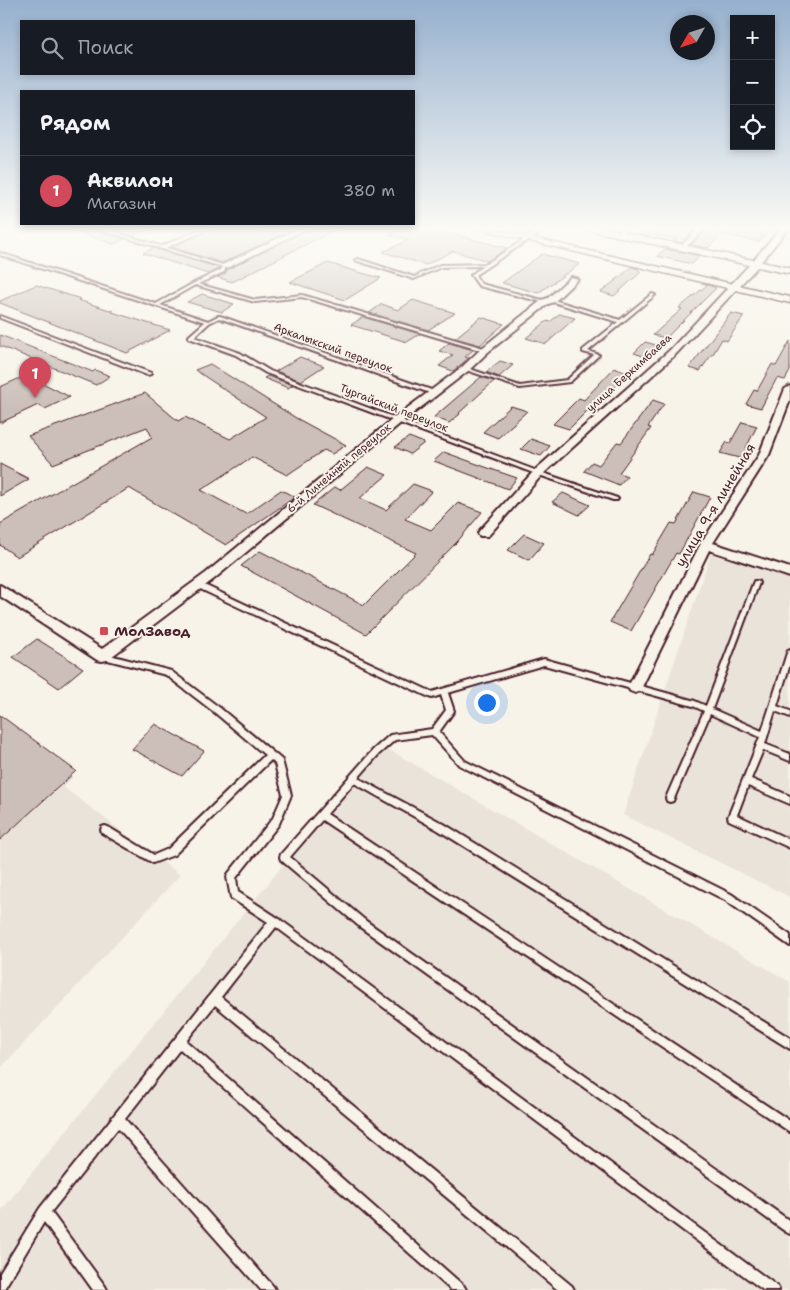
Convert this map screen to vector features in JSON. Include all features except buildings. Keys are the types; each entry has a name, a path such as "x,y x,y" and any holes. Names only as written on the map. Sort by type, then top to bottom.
{"street":[{"name":"6-й Линейный переулок","path":"102,656 198,585 432,392 465,369 485,350 564,287"},
{"name":"улица Беркимбаева","path":"484,533 538,473 673,352 734,287"},
{"path":"735,287 790,300"},
{"name":"улица 9-я линейная","path":"635,687 706,545 764,455 776,419 790,389"},
{"path":"706,545 790,573"},
{"path":"0,590 102,656"}],"lane":[{"name":"Аркалыкский переулок","path":"102,287 208,322 219,316 432,392"},
{"path":"157,305 189,287"},
{"path":"206,287 255,301 302,296 485,350"},
{"path":"489,287 620,321"},
{"path":"465,369 520,387 568,381 597,355 585,351 652,295"},
{"path":"0,317 149,374"},
{"name":"Тургайский переулок","path":"208,322 191,337 238,354 268,372 538,473 615,499"},
{"path":"670,798 708,710 756,583"},
{"path":"198,585 432,695 544,662 695,704 764,736"},
{"path":"790,653 787,674 772,707 764,736 732,817 790,844"},
{"path":"102,656 168,673 217,710 279,762 287,795 276,820 231,877 234,895 275,921 773,1290"},
{"path":"444,692 450,711 434,732 393,737 376,752 284,857 363,924 790,1228"},
{"path":"772,707 790,714"},
{"path":"434,732 462,763 728,898 790,940"},
{"path":"760,745 790,758"},
{"path":"105,830 153,859 162,857 172,852 271,755"},
{"path":"353,779 441,827 790,1044"},
{"path":"746,780 790,800"},
{"path":"321,814 790,1128"},
{"path":"0,1285 44,1212 275,921"},
{"path":"214,998 568,1290"},
{"path":"180,1041 460,1290"},
{"path":"117,1119 270,1290"},
{"path":"44,1212 101,1290"}],"shaded area":[{"path":"711,553 790,579 790,897 623,815"},
{"path":"0,721 73,777 63,787 180,875 0,1069"},
{"path":"381,745 790,982 790,1290 0,1290 0,1212"}],"place":[{"name":"Аквилон","path":"35,398"},
{"name":"МолЗавод","path":"104,631"}]}
